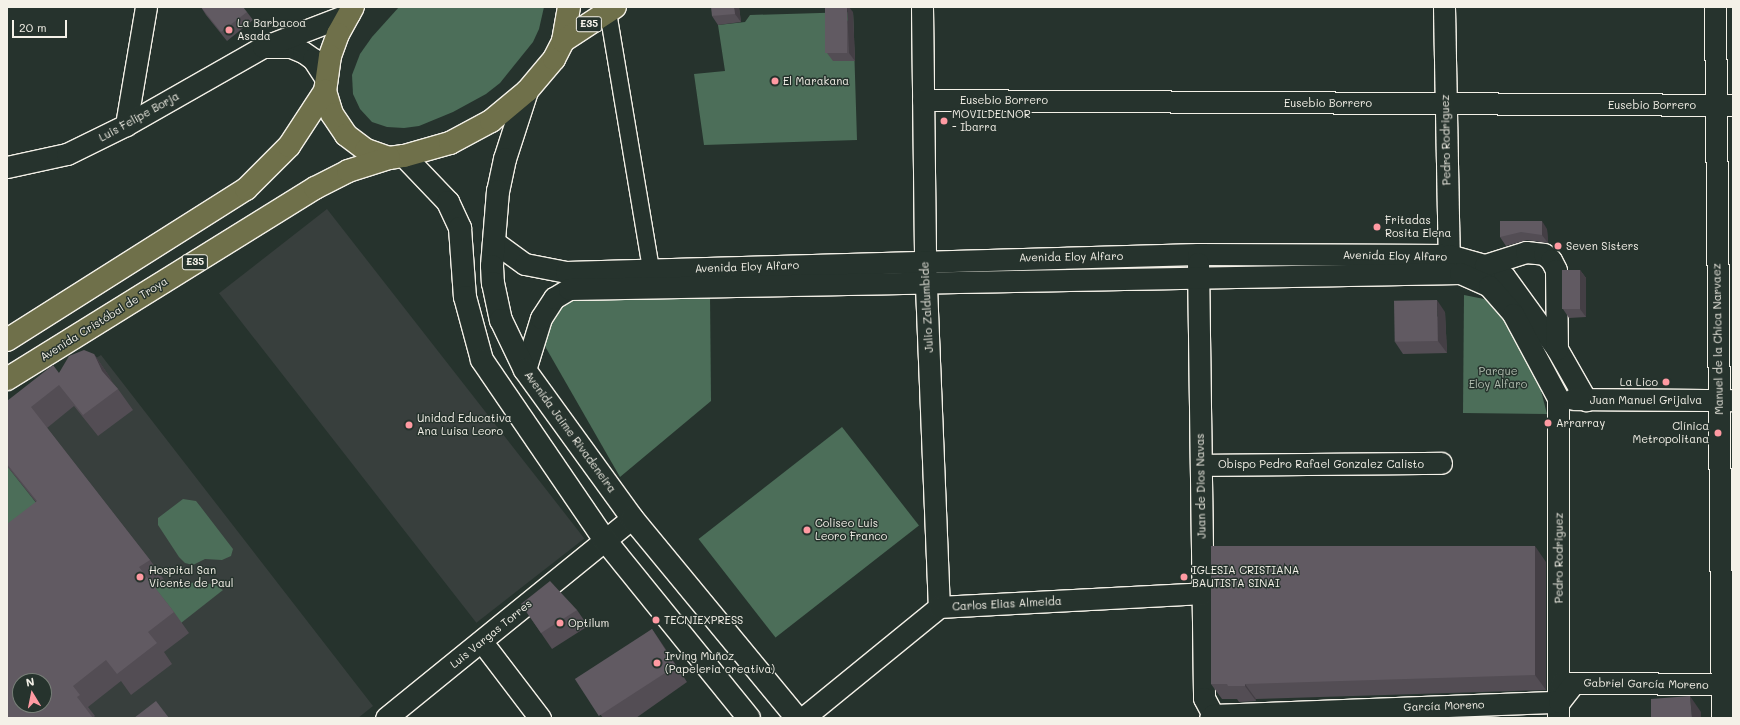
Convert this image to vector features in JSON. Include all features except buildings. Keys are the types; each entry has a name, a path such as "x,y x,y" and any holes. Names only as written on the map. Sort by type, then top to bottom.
{"highway":[{"name":"E35","path":"397,157 450,143 491,121 527,91 554,59 563,41 569,7"},
{"name":"E35","path":"563,41 611,9"},
{"path":"7,340 246,189 289,146 326,85 333,49 351,10"},
{"path":"326,85 332,114 346,134 366,150 397,157"},
{"name":"Avenida Cristóbal de Troya","path":"7,379 315,188 348,171 397,157"}],"main road":[{"name":"Avenida Jaime Rivadeneira","path":"527,91 505,159 498,191 493,241 493,283 501,320 525,370 632,518 797,718"},
{"path":"397,157 448,202 460,228 465,298 482,360 604,539 749,718"}],"street":[{"path":"126,125 146,7"},
{"name":"Julio Zaldumbide","path":"922,7 925,261 939,608"},
{"name":"Pedro Rodriguez","path":"1444,7 1449,264"},
{"name":"Manuel de la Chica Narvaez","path":"1715,7 1724,105 1727,684 1722,718"},
{"path":"611,9 651,270"},
{"name":"Luis Felipe Borja","path":"7,167 67,154 126,125 263,47 351,10"},
{"name":"Luis Felipe Borja","path":"263,47 291,47 303,52 313,59 326,85"},
{"name":"Eusebio Borrero","path":"923,100 1724,105"},
{"name":"Avenida Eloy Alfaro","path":"493,241 525,264 566,272 1198,254 1485,265 1504,276 1556,349 1586,400"},
{"path":"1485,265 1526,252 1544,254 1551,260 1556,270 1556,349"},
{"name":"Juan de Dios Navas","path":"1198,254 1204,698 1211,717"},
{"name":"Avenida Eloy Alfaro","path":"525,370 541,318 554,298 569,289 1198,277 1449,264 1460,273 1489,286 1512,314 1558,398"},
{"name":"Pedro Rodriguez","path":"1558,398 1562,696"},
{"name":"Juan Manuel Grijalva","path":"1558,398 1586,400 1726,400"},
{"name":"Obispo Pedro Rafael Gonzalez Calisto","path":"1201,465 1441,463"},
{"name":"Luis Vargas Torres","path":"386,718 482,642 604,539 632,518"},
{"name":"Carlos Elias Almeida","path":"803,718 939,608 1203,593"},
{"path":"482,642 540,718"},
{"name":"Gabriel García Moreno","path":"1562,696 1727,684"},
{"name":"García Moreno","path":"1211,717 1562,696"}],"shaded area":[{"name":"Unidad Educativa Ana Luisa Leoro","path":"327,209 584,538 476,623 219,293"},
{"name":"Hospital San Vicente de Paul","path":"101,355 373,706 358,718 7,718 7,412"}],"green space":[{"path":"399,7 544,7 539,29 533,42 500,83 486,94 453,112 419,126 404,128 387,127 372,122 360,109 353,94 352,75 360,54 372,37"},
{"name":"El Marakana","path":"853,12 857,140 704,145 694,74 725,71 718,25 745,22 750,15"},
{"path":"570,293 710,295 711,401 620,477 542,341"},
{"name":"Parque Eloy Alfaro","path":"1464,295 1484,299 1498,308 1514,327 1539,383 1547,414 1463,413"},
{"name":"Coliseo Luis Leoro Franco","path":"842,427 919,526 776,638 699,539"},
{"path":"7,466 52,523 7,556"},
{"path":"183,499 196,501 233,549 231,556 222,560 205,559 193,565 185,563 179,557 158,525 158,518"},
{"path":"165,581 214,584 223,590 181,623 154,588"}],"place":[{"name":"La Barbacoa Asada","path":"229,30"},
{"name":"El Marakana","path":"775,81"},
{"name":"MOVILDELNOR - Ibarra","path":"944,121"},
{"name":"Fritadas Rosita Elena","path":"1377,227"},
{"name":"Seven Sisters","path":"1558,246"},
{"name":"La Lico","path":"1666,382"},
{"name":"Arrarray","path":"1548,423"},
{"name":"Unidad Educativa Ana Luisa Leoro","path":"409,425"},
{"name":"Clínica Metropolitana","path":"1718,433"},
{"name":"Coliseo Luis Leoro Franco","path":"807,530"},
{"name":"Hospital San Vicente de Paul","path":"140,577"},
{"name":"IGLESIA CRISTIANA BAUTISTA SINAI","path":"1184,577"},
{"name":"TECNIEXPRESS","path":"656,620"},
{"name":"Optilum","path":"560,623"},
{"name":"Irving Muñoz (Papeleria creativa)","path":"657,663"}]}
